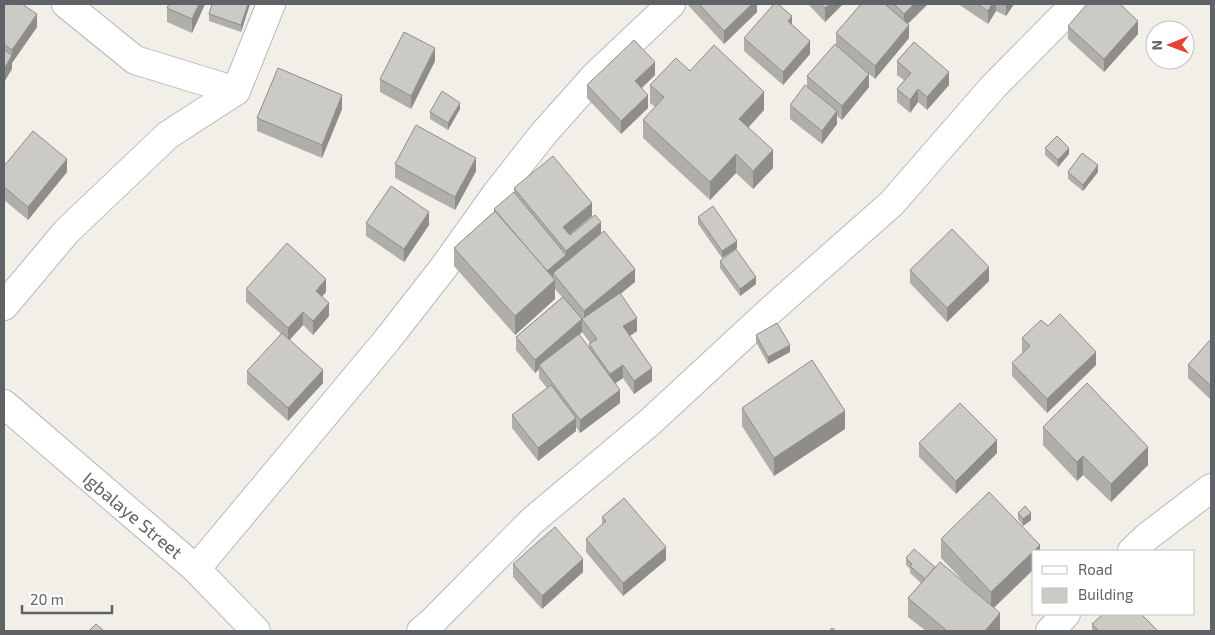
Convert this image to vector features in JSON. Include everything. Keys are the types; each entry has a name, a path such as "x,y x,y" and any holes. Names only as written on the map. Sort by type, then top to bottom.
{"street":[{"path":"66,4 135,60 236,91"},
{"path":"4,306 67,231 168,135 236,91 271,4"},
{"path":"196,569 387,340 544,133 594,77 671,4"},
{"path":"421,631 532,522 650,422 771,310 892,203 993,87 1075,4"},
{"name":"Igbalaye Street","path":"4,404 196,569 256,631"},
{"path":"1133,550 1148,536 1211,488"},
{"path":"1050,631 1065,615"}],"building":[{"path":"4,4 22,4 37,14 12,50 4,44"},
{"path":"169,4 199,4 192,19 167,8"},
{"path":"212,4 248,4 241,25 209,14"},
{"path":"699,4 752,4 724,31"},
{"path":"774,4 778,4 792,16 788,21 810,41 783,72 744,38"},
{"path":"820,4 830,4 825,8"},
{"path":"861,4 885,4 909,25 875,66 836,33"},
{"path":"894,4 914,4 904,14"},
{"path":"977,4 992,4 988,11"},
{"path":"1087,4 1120,4 1138,21 1104,59 1068,26"},
{"path":"404,32 435,48 411,96 380,79"},
{"path":"634,40 655,62 635,81 648,95 621,121 587,85"},
{"path":"914,42 949,72 927,97 918,89 910,100 897,89 911,73 897,61"},
{"path":"835,44 869,74 842,106 807,76"},
{"path":"714,45 764,92 739,119 773,150 753,171 736,154 710,182 643,120 664,97 650,85 676,58 690,71"},
{"path":"4,50 12,55 4,69"},
{"path":"278,68 342,95 322,145 257,118"},
{"path":"805,85 837,111 822,131 790,105"},
{"path":"442,91 460,103 448,123 430,112"},
{"path":"416,125 476,158 455,197 395,164"},
{"path":"33,131 67,159 28,207 4,187 4,166"},
{"path":"1057,136 1069,148 1058,160 1045,148"},
{"path":"1082,153 1098,165 1083,185 1068,172"},
{"path":"553,156 592,203 563,227 570,235 595,215 601,222 566,251 514,188"},
{"path":"391,186 429,212 404,249 366,223"},
{"path":"514,192 566,255 547,271 494,209"},
{"path":"713,206 737,241 722,251 698,217"},
{"path":"495,211 555,280 515,316 454,248"},
{"path":"952,229 989,267 947,308 910,270"},
{"path":"604,231 635,269 584,311 553,273"},
{"path":"287,243 326,279 316,291 329,303 313,321 303,312 288,328 246,289"},
{"path":"736,249 756,277 740,289 720,261"},
{"path":"620,293 637,318 623,326 652,368 634,381 623,365 610,374 589,344 597,339 582,319"},
{"path":"563,297 582,319 535,360 516,337"},
{"path":"1060,314 1096,352 1047,399 1012,363 1030,346 1022,338 1041,320 1048,326"},
{"path":"777,323 790,345 768,357 756,335"},
{"path":"282,333 323,370 288,408 247,371"},
{"path":"579,334 620,390 580,420 539,365"},
{"path":"1211,339 1211,386 1188,365"},
{"path":"812,360 845,411 774,458 742,408"},
{"path":"1087,383 1148,447 1111,484 1083,456 1077,462 1043,427"},
{"path":"551,385 576,418 538,448 512,415"},
{"path":"960,403 997,440 956,481 919,443"},
{"path":"989,492 1040,545 1032,550 1032,553 991,592 941,539"},
{"path":"624,498 666,547 623,583 586,539 606,521 602,517"},
{"path":"1025,506 1031,513 1023,519 1018,513"},
{"path":"555,527 583,559 542,596 513,564"},
{"path":"914,549 935,567 925,579 910,566 912,564 906,558"},
{"path":"940,562 1000,613 985,631 947,631 908,598"},
{"path":"1102,615 1142,615 1158,631 1099,631 1092,624"},
{"path":"96,624 104,631 89,631"}]}
